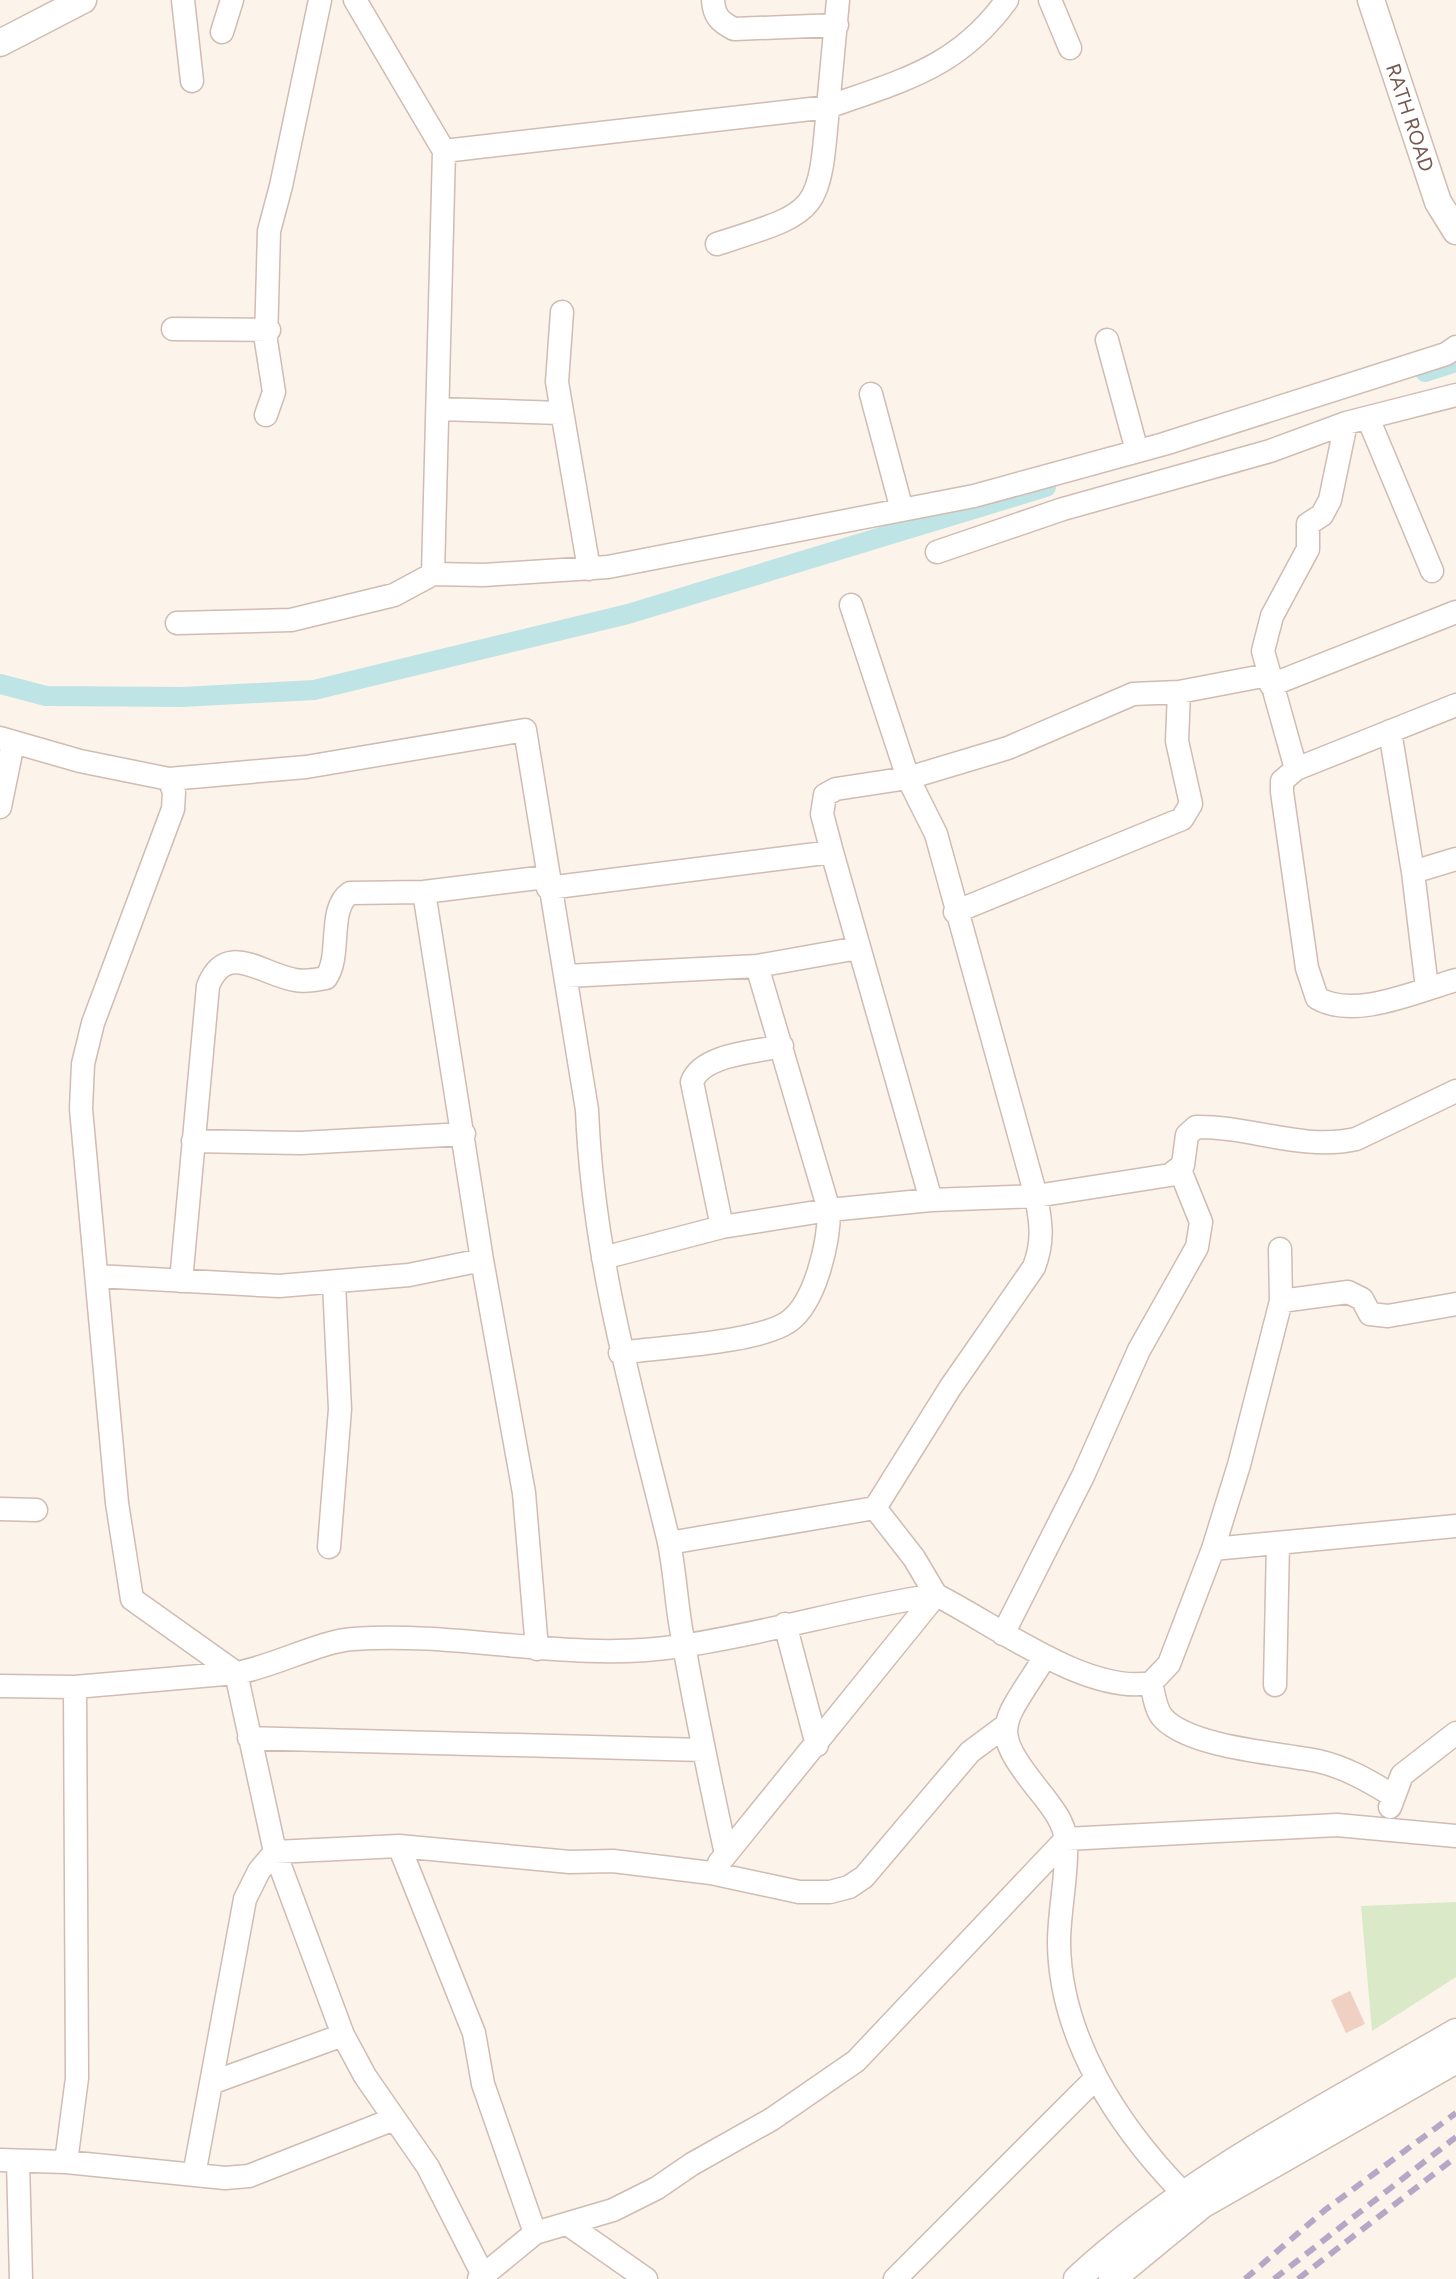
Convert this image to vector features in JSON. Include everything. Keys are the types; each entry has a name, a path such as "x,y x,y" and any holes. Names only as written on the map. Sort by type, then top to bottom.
{"street":[{"path":"0,43 83,0"},
{"path":"183,0 192,81"},
{"path":"222,32 232,0"},
{"path":"266,415 274,392 266,341 269,330 269,231 320,0"},
{"path":"355,0 444,151 433,574"},
{"path":"713,0 714,12 722,23 734,29 837,25"},
{"path":"717,244 790,220 808,204 822,176 838,0"},
{"path":"444,151 828,107 910,77 954,56 987,27 1007,0"},
{"path":"1050,0 1070,48"},
{"name":"RATH ROAD","path":"1371,0 1438,202 1456,231"},
{"path":"562,312 557,382 560,413 589,569"},
{"path":"173,329 269,330"},
{"path":"1107,340 1137,451"},
{"path":"177,623 291,620 394,595 433,574 484,575 559,568 589,569 974,496 1137,451 1446,354 1456,347"},
{"path":"871,394 902,510"},
{"path":"937,552 1063,509 1270,451 1357,420 1456,395"},
{"path":"439,409 560,413"},
{"path":"1357,420 1432,571"},
{"path":"1296,769 1269,680 1263,651 1265,634 1308,549 1308,524 1322,515 1330,500 1357,420"},
{"path":"669,1543 875,1508 950,1388 1034,1267 1041,1250 1043,1228 1036,1196 955,912 936,834 908,778 851,605"},
{"path":"931,1200 822,814 825,795 836,789 908,778 1008,748 1110,701 1155,692 1179,692 1269,680 1456,612"},
{"path":"955,912 1182,819 1191,804 1177,741 1179,692"},
{"path":"1456,705 1296,769 1282,781 1307,968 1317,998 1329,1005 1375,1002 1456,980"},
{"path":"0,807 6,740 169,779 306,767 525,730 547,882 567,976 587,1110 589,1161 603,1258 620,1353 669,1543 703,1750 726,1854"},
{"path":"1390,731 1413,872 1427,988"},
{"path":"169,779 174,792 167,831 134,907 93,1023 83,1064 81,1109 85,1184 97,1276 117,1503 132,1599 236,1673 275,1852 343,2035 394,2119 428,2167 481,2277 535,2233 613,2210 657,2188 692,2164 772,2119 856,2061 1066,1839 1252,1827 1387,1827 1456,1836"},
{"path":"181,1281 208,986 215,970 224,963 238,962 295,980 326,978 333,968 343,898 363,890 424,892 832,852"},
{"path":"1413,872 1456,859"},
{"path":"424,892 482,1260 524,1493 537,1649"},
{"path":"567,976 757,966 858,948"},
{"path":"620,1353 765,1332 790,1321 818,1273 829,1236 829,1210 757,966"},
{"path":"722,1227 692,1082 696,1073 707,1064 782,1046"},
{"path":"1003,1634 1083,1476 1139,1350 1197,1247 1201,1222 1180,1170 1186,1156 1187,1135 1196,1127 1318,1143 1342,1142 1356,1139 1456,1091"},
{"path":"193,1141 301,1143 464,1134"},
{"path":"603,1258 722,1227 829,1210 931,1200 1036,1196 1180,1170"},
{"path":"875,1508 914,1558 936,1595 1045,1657 1125,1685 1151,1683 1169,1664 1213,1549 1261,1385 1281,1301 1280,1249"},
{"path":"97,1276 279,1286 409,1275 482,1260"},
{"path":"329,1547 340,1409 334,1283"},
{"path":"1281,1301 1348,1292 1362,1299 1370,1314 1388,1316 1456,1304"},
{"path":"0,1509 36,1510"},
{"path":"1213,1549 1456,1526"},
{"path":"1275,1685 1278,1543"},
{"path":"0,1686 75,1687 236,1673 259,1669 350,1639 586,1653 684,1645 936,1595"},
{"path":"711,1873 936,1595"},
{"path":"785,1624 817,1745"},
{"path":"194,2175 245,1899 259,1871 275,1852 399,1846 570,1862 613,1861 711,1873 780,1891 830,1892 849,1887 864,1877 970,1752 1005,1726 1045,1657"},
{"path":"1151,1683 1163,1718 1184,1731 1223,1744 1321,1762 1357,1774 1392,1795"},
{"path":"66,2162 77,2078 75,1687"},
{"path":"1005,1726 1005,1742 1018,1767 1056,1813 1066,1839 1059,1943 1064,1994 1096,2078 1155,2164 1182,2192"},
{"path":"1387,1827 1392,1795 1402,1775 1456,1733"},
{"path":"249,1738 703,1750"},
{"path":"399,1846 474,2033 483,2084 535,2233"},
{"path":"1077,2279 1114,2245 1182,2192 1456,2032"},
{"path":"211,2083 343,2035"},
{"path":"1112,2279 1202,2205 1456,2060"},
{"path":"895,2279 1096,2078"},
{"path":"21,2279 9,2160 66,2162 194,2175 249,2176 394,2119"},
{"path":"569,2225 646,2279"}],"green space":[{"path":"1456,1902 1456,1977 1372,2031 1361,1906"}],"building":[{"path":"1350,1991 1365,2024 1346,2033 1331,2000"}],"waterway":[{"path":"1425,372 1456,362"},
{"path":"0,684 46,696 182,697 314,690 628,614 1046,487"}],"railway":[{"path":"1245,2279 1325,2210 1456,2113"},
{"path":"1274,2279 1456,2137"},
{"path":"1298,2279 1456,2157"}]}
